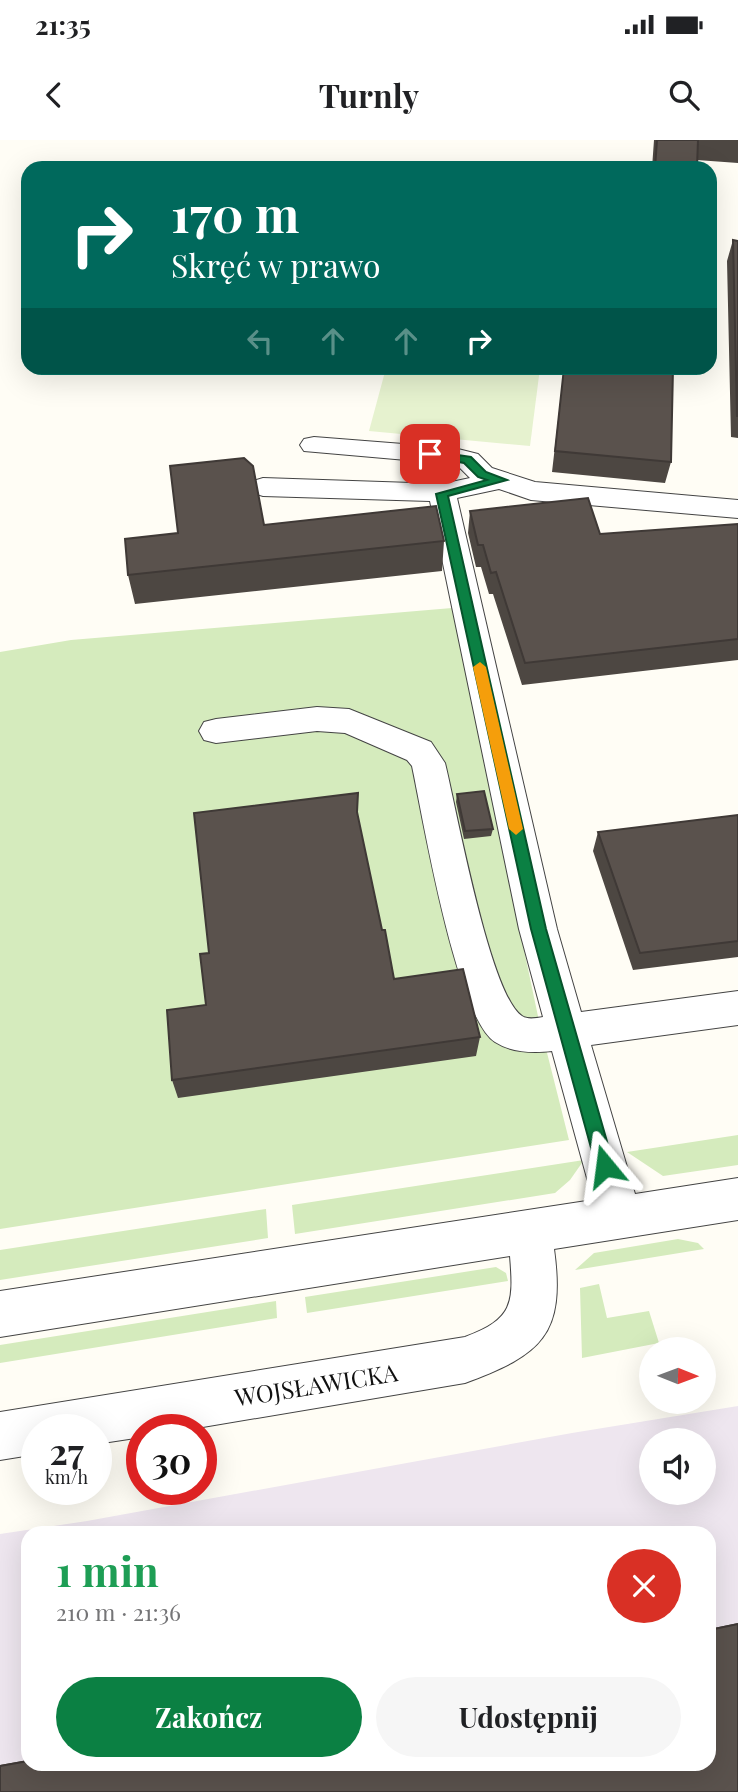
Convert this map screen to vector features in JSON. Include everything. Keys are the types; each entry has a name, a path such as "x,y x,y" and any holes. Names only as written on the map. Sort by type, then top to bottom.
{"street":[{"path":"314,445 454,456 467,460 482,474 531,491 738,509"},
{"path":"263,487 442,494 501,480"},
{"path":"442,494 538,929 620,1217"},
{"path":"216,731 317,719 349,721 419,751 428,763 472,955 488,1002 508,1029 531,1036 738,1007"},
{"path":"0,1314 738,1199"},
{"name":"WOJSŁAWICKA","path":"0,1436 465,1360 495,1351 516,1337 536,1305 536,1280 529,1230"}],"shaded area":[{"path":"738,1406 738,1792 0,1792 0,1534 21,1531 21,1771 716,1771 716,1526 54,1526 175,1505 217,1505 217,1497 572,1433 689,1414 716,1414 716,1410"}],"green space":[{"path":"384,375 539,375 530,446 369,431"},
{"path":"452,608 539,1021 569,1140 0,1229 0,652 71,640"},
{"path":"738,1135 738,1165 663,1176 627,1152"},
{"path":"584,1160 570,1180 555,1193 295,1234 292,1205"},
{"path":"266,1209 268,1238 0,1280 0,1250"},
{"path":"678,1239 698,1243 704,1249 575,1270 594,1253"},
{"path":"496,1267 506,1273 508,1281 307,1313 305,1297"},
{"path":"599,1284 607,1318 649,1311 657,1337 639,1337 639,1347 582,1358 580,1288"},
{"path":"276,1301 277,1318 0,1363 0,1345"}],"building":[{"path":"657,140 698,140 697,161 656,161"},
{"path":"733,240 738,241 738,416 737,416"},
{"path":"563,375 673,375 671,462 555,451"},
{"path":"244,458 253,466 264,525 436,506 444,541 128,575 125,539 178,533 170,466"},
{"path":"588,498 600,534 738,524 738,639 525,663 496,572 491,573 483,545 478,545 470,511"},
{"path":"484,791 493,829 465,831 457,794"},
{"path":"358,793 357,812 394,979 463,969 480,1037 172,1080 167,1010 206,1005 200,954 209,953 194,813"},
{"path":"738,815 738,941 640,953 598,832"},
{"path":"738,1624 738,1792 0,1792 0,1766 21,1762 21,1771 716,1771 716,1629"}],"slow traffic":[{"path":"480,667 516,829"}],"route":[{"path":"430,454 467,460 482,474 501,480 442,494 538,929 605,1166"}]}
